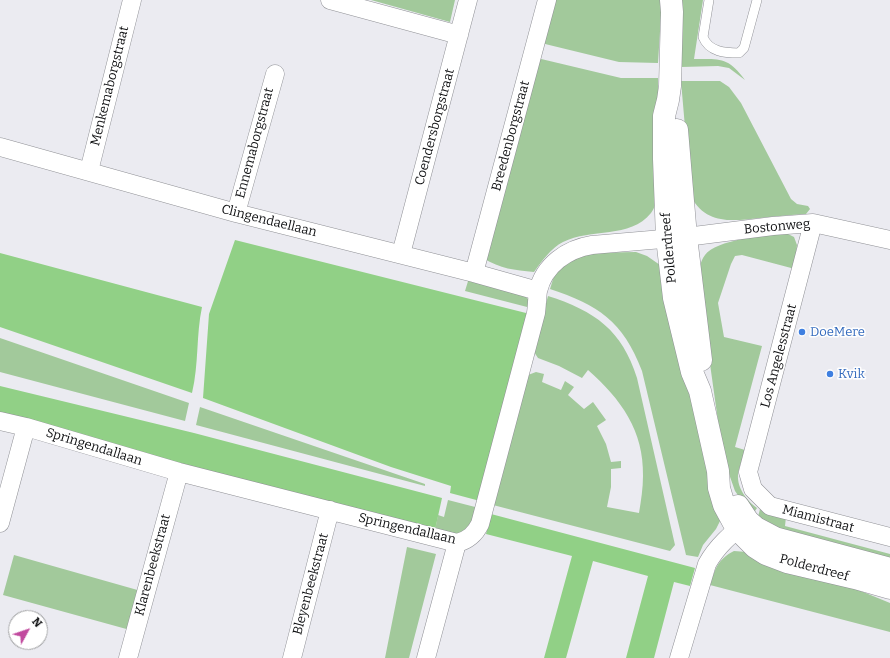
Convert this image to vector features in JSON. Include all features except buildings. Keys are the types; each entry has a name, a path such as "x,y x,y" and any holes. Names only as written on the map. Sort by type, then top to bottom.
{"main road":[{"name":"Polderdreef","path":"673,4 669,93 676,118 676,237 703,376 700,391 718,471 719,488 724,505 742,525 755,547 766,554 787,562 890,588"},
{"name":"Polderdreef","path":"742,525 785,541 890,569"}],"street":[{"name":"Menkemaborgstraat","path":"89,172 132,0"},
{"path":"330,0 379,6 459,35"},
{"name":"Coendersborgstraat","path":"401,254 468,0"},
{"name":"Breedenborgstraat","path":"474,273 547,0"},
{"name":"Ennemaborgstraat","path":"236,214 275,74"},
{"name":"Clingendaellaan","path":"0,147 236,214 401,254 538,291"},
{"name":"Bostonweg","path":"676,237 813,223 890,240"},
{"name":"Los Angelesstraat","path":"753,489 748,472 813,223"},
{"name":"Springendallaan","path":"0,421 26,427 179,472 457,543 464,542 477,531 483,517 536,313 538,291 553,264 572,250 592,245 676,237"},
{"path":"0,524 26,427"},
{"name":"Klarenbeekstraat","path":"128,658 179,472"},
{"name":"Miamistraat","path":"753,489 770,506 890,537"},
{"name":"Bleyenbeekstraat","path":"292,658 330,510"},
{"path":"679,658 707,564 713,552 742,525"},
{"path":"426,658 457,543"}],"lane":[{"path":"709,0 703,37 708,47 726,53 739,53 744,48 757,0"}],"green space":[{"path":"371,0 455,0 450,22"},
{"path":"554,0 662,0 658,63 619,62 541,43"},
{"path":"681,0 703,0 694,59 711,59 729,63 745,80 729,68 718,66 681,67"},
{"path":"537,58 621,78 658,78 658,196 651,213 642,221 632,227 621,230 586,235 563,242 551,251 534,272 502,267 483,258"},
{"path":"681,81 720,81 729,87 741,103 791,199 797,204 808,206 810,209 806,214 730,220 712,217 697,206 691,197"},
{"path":"784,232 794,237 797,245 795,269 742,255 735,256 718,303 724,337 762,346 735,447 745,450 738,480 743,494 757,508 753,514 735,491 723,457 698,278 702,260 711,250 742,239"},
{"path":"235,240 530,314 480,501 450,493 451,486 391,467 203,398 209,314"},
{"path":"636,252 647,256 660,265 721,519 716,529 703,545 698,557 686,555 642,371 635,354 617,327 607,317 582,302 550,289 555,273 561,265 587,253"},
{"path":"0,253 202,307 196,371 192,393 0,327"},
{"path":"469,278 525,296 529,300 531,308 465,291"},
{"path":"548,296 580,308 593,316 615,335 631,361 637,378 675,545 670,551 493,505 528,375 536,372 544,374 542,382 561,390 565,381 574,387 568,395 584,409 593,402 606,420 597,426 606,444 611,462 621,461 621,468 611,469 611,487 607,507 639,513 643,485 642,460 635,430 620,404 611,392 588,370 582,378 559,366 538,358 534,352"},
{"path":"0,338 189,403 185,421 0,372"},
{"path":"0,386 194,433 442,498 435,530 0,416"},
{"path":"200,407 425,484 425,486 196,425"},
{"path":"448,500 479,508 473,525 459,535 435,530 438,515 444,517"},
{"path":"760,509 786,517 785,526 890,554 890,560 780,531 758,517"},
{"path":"491,514 695,568 690,586 674,582 654,658 626,658 648,576 593,561 566,658 544,658 572,556 486,534"},
{"path":"407,547 436,554 409,658 385,658"},
{"path":"734,551 747,552 856,589 890,603 890,632 710,585 718,565 724,557"},
{"path":"14,555 141,591 130,630 3,595"}],"place":[{"name":"DoeMere","path":"802,332"},
{"name":"Kvik","path":"830,374"}]}
